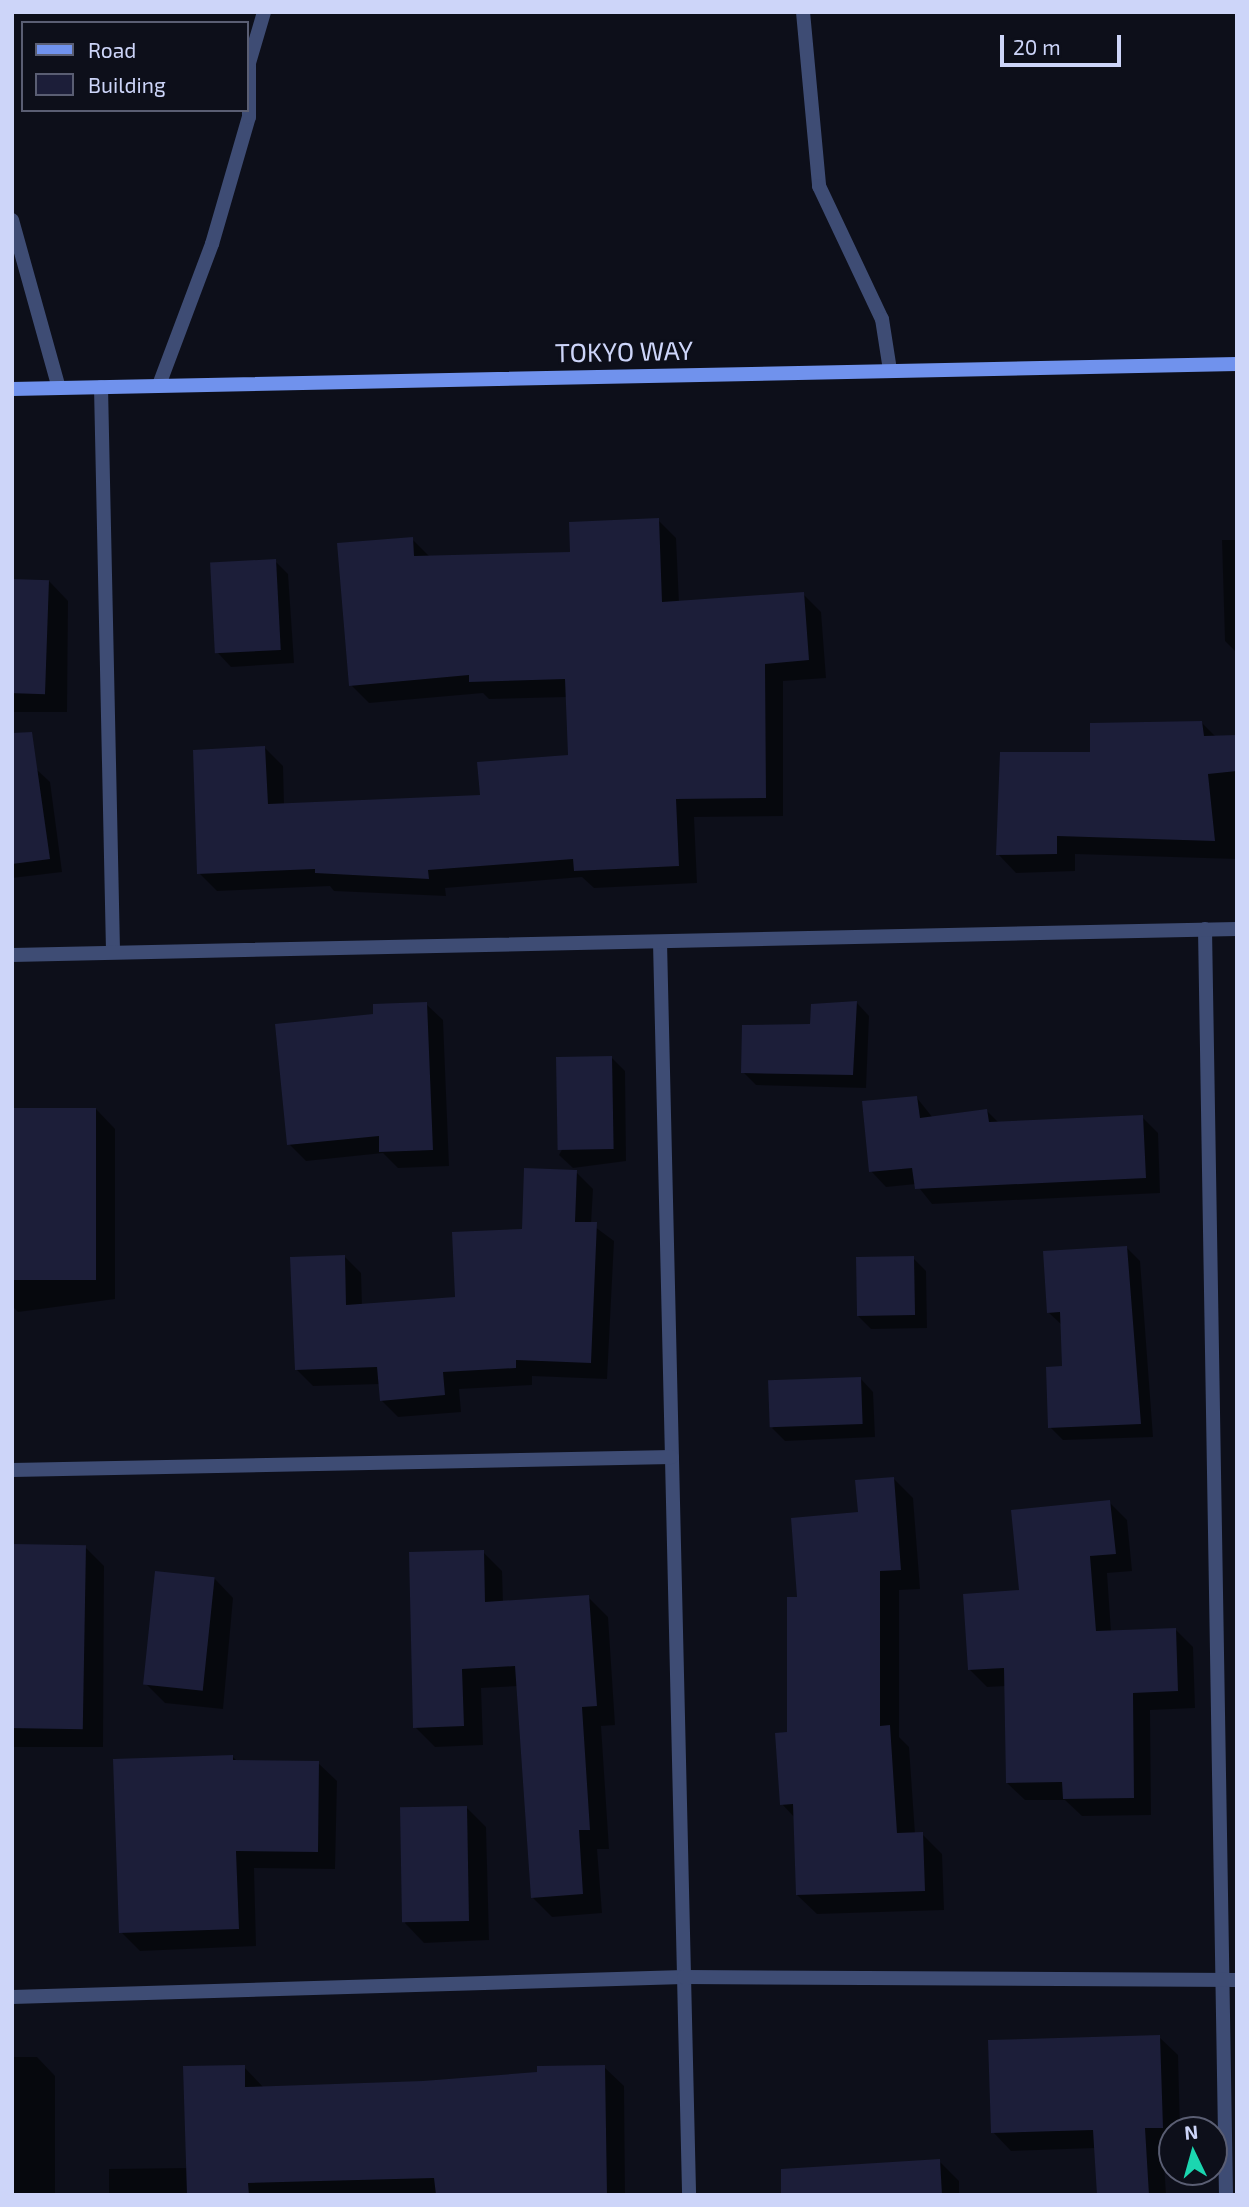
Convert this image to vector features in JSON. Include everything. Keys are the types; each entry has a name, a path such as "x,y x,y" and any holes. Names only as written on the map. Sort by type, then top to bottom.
{"main road":[{"name":"TOKYO WAY","path":"12,389 1237,364"}],"street":[{"path":"159,385 212,244 249,117 249,63 264,12"},
{"path":"803,12 819,186 882,319 890,370"},
{"path":"12,220 59,388"},
{"path":"101,387 113,953"},
{"path":"1205,929 1229,1980 1226,2195"},
{"path":"12,955 1237,929"},
{"path":"660,942 689,2195"},
{"path":"12,1470 672,1457"},
{"path":"12,1997 684,1977 1229,1980"}],"building":[{"path":"659,518 662,602 804,592 809,660 765,664 766,798 676,799 679,866 574,871 573,859 428,870 429,879 315,873 315,869 197,874 193,750 265,746 268,804 480,795 477,762 568,755 565,679 469,682 469,675 349,686 337,543 413,537 414,556 570,552 569,522"},
{"path":"276,559 281,650 215,653 210,562"},
{"path":"12,579 49,580 45,694 12,693"},
{"path":"1202,721 1204,736 1237,735 1237,771 1208,774 1215,841 1057,836 1057,854 996,855 1000,752 1090,752 1090,723"},
{"path":"32,732 50,859 12,864 12,733"},
{"path":"857,1001 853,1075 741,1073 742,1025 810,1024 811,1004"},
{"path":"427,1002 433,1150 379,1152 379,1136 287,1145 275,1024 373,1014 373,1004"},
{"path":"612,1056 614,1149 558,1150 556,1057"},
{"path":"917,1096 920,1118 987,1109 989,1122 1143,1115 1146,1178 915,1189 912,1168 869,1172 862,1101"},
{"path":"12,1108 96,1108 96,1280 12,1280"},
{"path":"524,1168 577,1170 575,1222 597,1222 591,1363 516,1360 516,1368 443,1372 445,1395 380,1401 377,1367 295,1370 290,1257 345,1255 346,1305 455,1297 452,1232 522,1229"},
{"path":"1127,1246 1141,1424 1048,1428 1046,1367 1062,1366 1060,1312 1047,1313 1043,1251"},
{"path":"914,1256 915,1315 857,1316 856,1257"},
{"path":"861,1377 863,1424 770,1427 768,1380"},
{"path":"894,1477 901,1570 880,1571 880,1726 890,1725 897,1833 923,1832 925,1891 796,1895 793,1804 780,1805 775,1733 787,1732 787,1597 797,1597 791,1518 858,1512 855,1480"},
{"path":"1110,1500 1116,1554 1090,1556 1096,1631 1176,1628 1178,1691 1133,1693 1134,1798 1063,1799 1062,1782 1006,1783 1004,1668 968,1670 963,1594 1019,1590 1011,1510"},
{"path":"12,1544 86,1545 83,1729 12,1728"},
{"path":"484,1550 485,1602 589,1595 597,1706 582,1707 590,1830 579,1830 583,1894 531,1898 515,1666 462,1669 464,1726 413,1728 409,1552"},
{"path":"155,1571 215,1577 203,1691 143,1684"},
{"path":"233,1755 233,1760 319,1761 318,1852 236,1851 239,1929 119,1933 113,1759"},
{"path":"467,1806 469,1921 402,1922 400,1807"},
{"path":"1160,2035 1163,2116 1158,2116 1158,2128 1145,2128 1149,2195 1097,2195 1093,2130 991,2133 988,2040"},
{"path":"245,2065 245,2087 423,2081 537,2072 537,2066 605,2065 607,2195 436,2195 434,2178 248,2183 249,2195 187,2195 183,2066"},
{"path":"940,2159 942,2195 781,2195 781,2169"}]}
